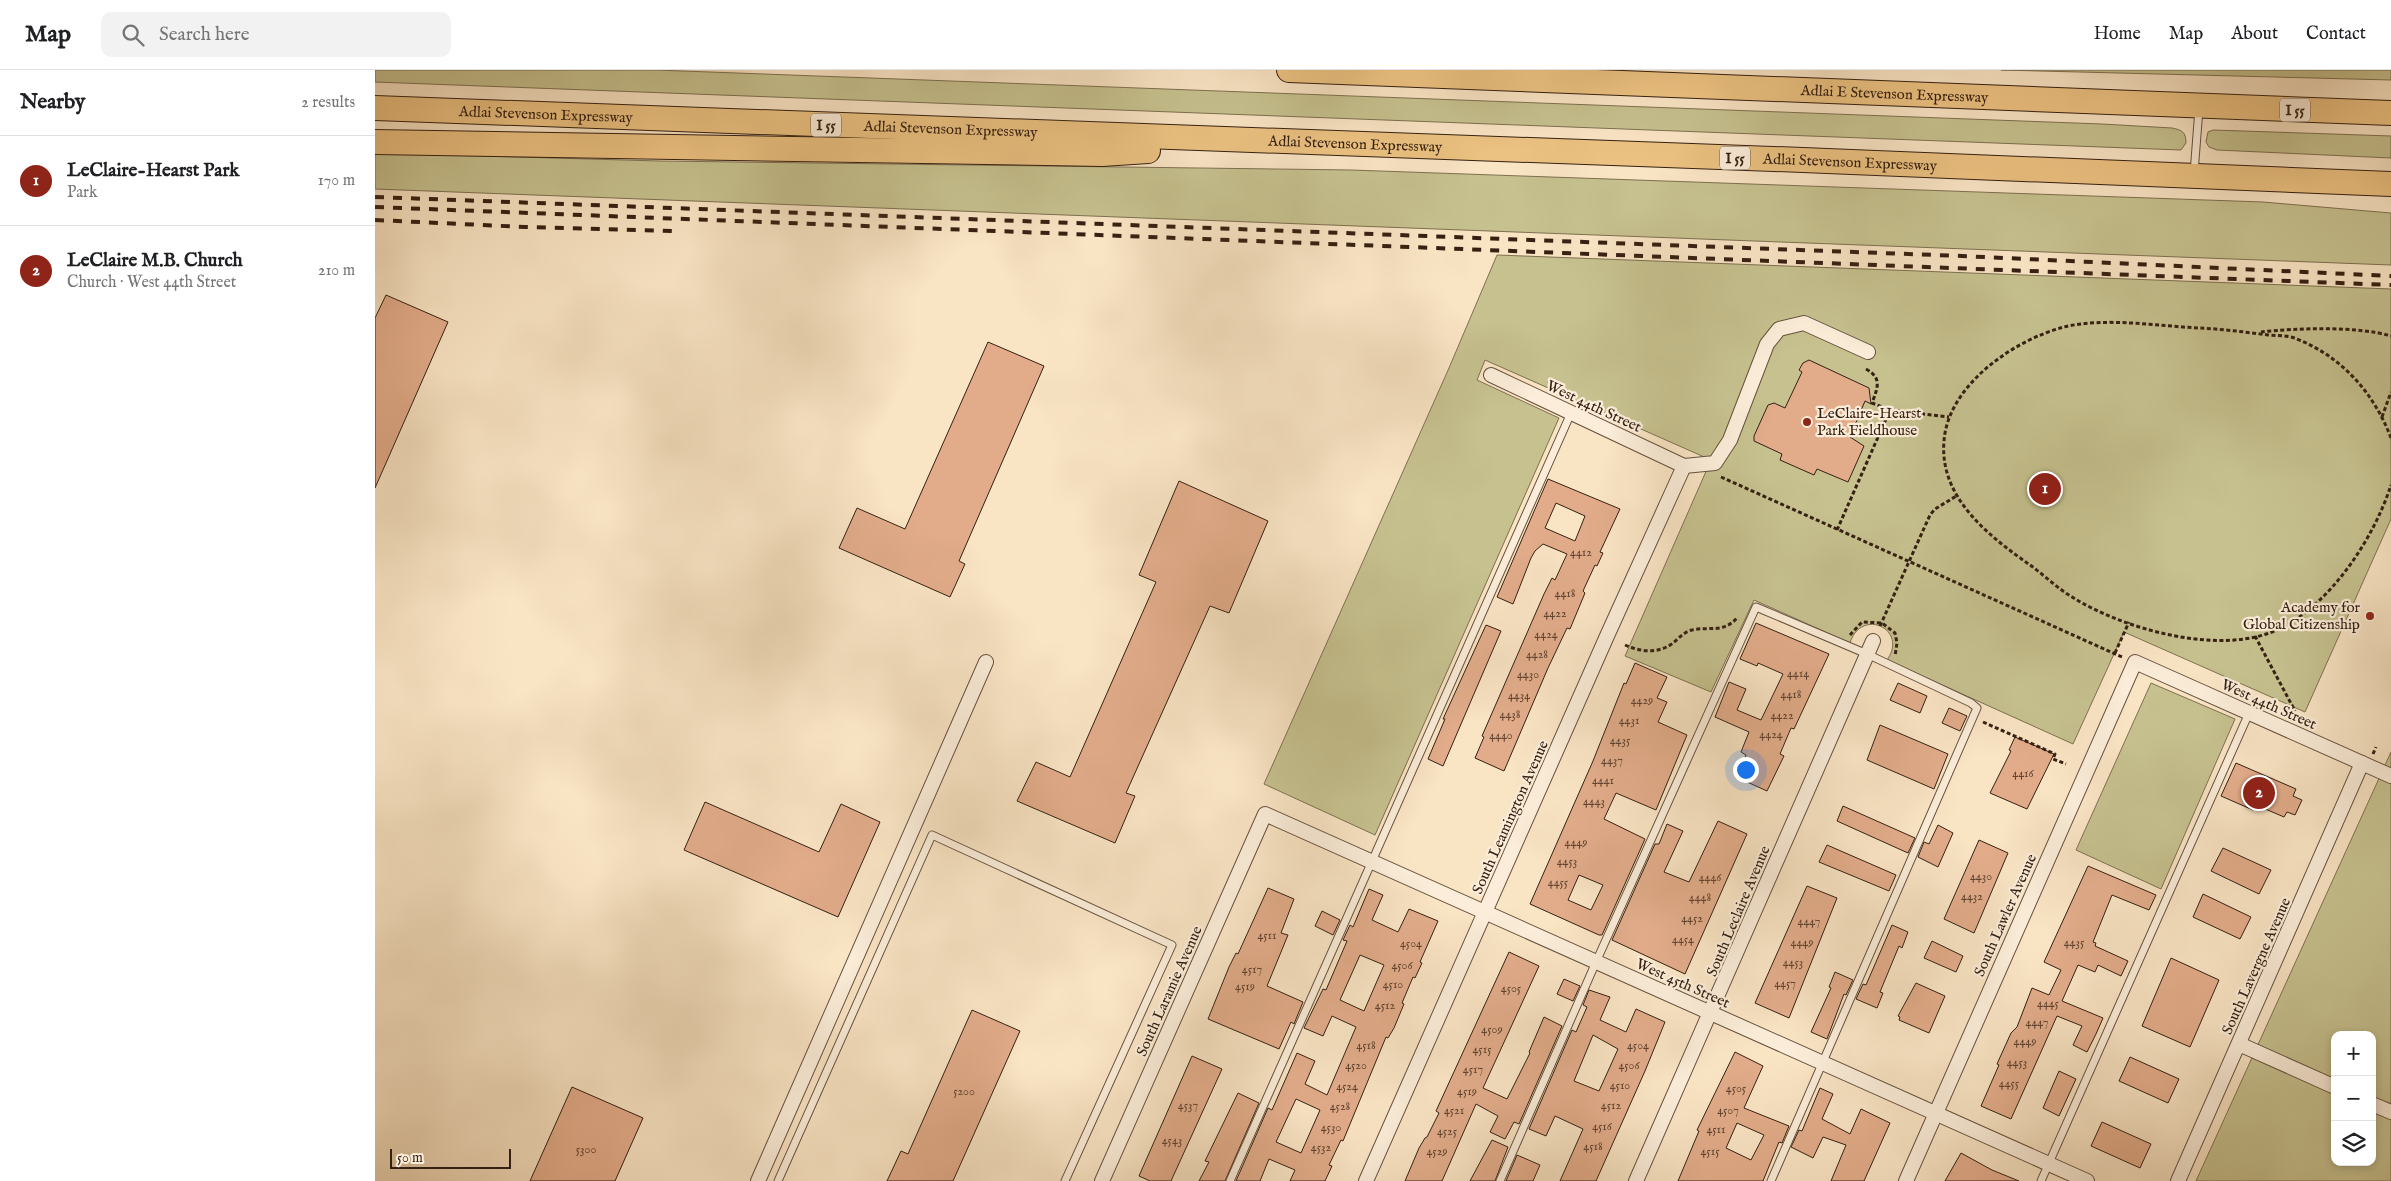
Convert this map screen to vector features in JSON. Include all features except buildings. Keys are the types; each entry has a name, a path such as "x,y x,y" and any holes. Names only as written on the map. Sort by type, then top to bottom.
{"highway":[{"name":"Adlai E Stevenson Expressway","path":"1289,70 2199,106"},
{"path":"2319,111 2391,104"},
{"name":"I 55","path":"2199,106 2391,113"},
{"name":"Adlai Stevenson Expressway","path":"375,108 2337,182"},
{"path":"375,142 1102,154 1277,142"},
{"name":"I 55","path":"2337,182 2391,184"},
{"path":"2337,182 2391,190"}],"street":[{"path":"1684,466 1715,463 1730,440 1767,344 1779,329 1804,323 1868,352"},
{"name":"West 44th Street","path":"1491,375 1684,466"},
{"name":"South Leamington Avenue","path":"1366,1181 1684,466"},
{"name":"South Leclaire Avenue","path":"1636,1181 1873,641"},
{"name":"West 44th Street","path":"2129,660 2391,776"},
{"name":"South Lawler Avenue","path":"1906,1181 2129,660"},
{"path":"758,1181 986,662"},
{"name":"South Lavergne Avenue","path":"2178,1181 2362,763"},
{"name":"West 45th Street","path":"1265,814 2087,1181"},
{"name":"South Laramie Avenue","path":"1102,1181 1265,814"},
{"path":"2239,1044 2331,1085"},
{"path":"2376,1106 2391,1112"}],"lane":[{"path":"2194,176 2199,106"},
{"path":"1230,1181 1571,413"},
{"path":"1500,1181 1596,962 1756,607 1867,654 1971,703 1977,708 1977,712 1771,1181"},
{"path":"2041,1181 2249,713"},
{"path":"778,1181 932,835 1172,945 1065,1181"}],"path":[{"path":"2391,438 2378,407 2350,372 2334,360 2294,338 2138,324 2099,324 2065,327 2026,341 1987,367 1973,381 1949,417 1944,439 1943,460 1957,495 1973,518 1989,535 2070,596 2101,613 2164,633 2213,642 2255,636 2278,629 2292,620 2345,572 2375,524 2391,485"},
{"path":"2255,333 2289,329 2381,333 2391,336"},
{"path":"1866,369 1877,377 1879,383 1872,402 1890,410 1949,417"},
{"path":"2382,417 2391,392"},
{"path":"1837,530 1890,410"},
{"path":"1721,477 2129,660"},
{"path":"1880,626 1930,515 1957,495"},
{"path":"2115,653 2129,622"},
{"path":"2255,636 2295,711"},
{"path":"1980,720 2055,754 2053,759 2066,764"}],"shaded area":[{"path":"375,70 656,70 2102,124 2172,128 2184,134 2186,143 2181,150 375,82"},
{"path":"2001,70 2391,70 2391,80"},
{"path":"2213,130 2391,136 2391,158 2217,150 2209,147 2206,142 2208,132"},
{"path":"375,153 660,161 1351,170 2263,202 2391,213 2391,265 375,189"},
{"path":"1497,255 2391,289 2391,519 2305,712 2124,632 2073,744 1887,660 1892,649 1892,639 1881,626 1872,624 1864,626 1856,632 1850,643 1754,600 1711,692 1625,656 1711,460 1485,360 1477,380 1559,418 1375,835 1264,784 1449,368"},
{"path":"2151,683 2235,719 2161,889 2076,850"},
{"path":"2391,752 2391,1181 2196,1181"}],"railway":[{"path":"375,197 1962,256 2391,276"},
{"path":"375,207 2391,285"},
{"path":"375,220 674,231"}],"place":[{"name":"LeClaire-Hearst Park Fieldhouse","path":"1807,422"},
{"name":"LeClaire-Hearst Park","path":"2045,489"},
{"name":"Academy for Global Citizenship","path":"2370,616"},
{"name":"LeClaire M.B. Church","path":"2259,793"}]}
